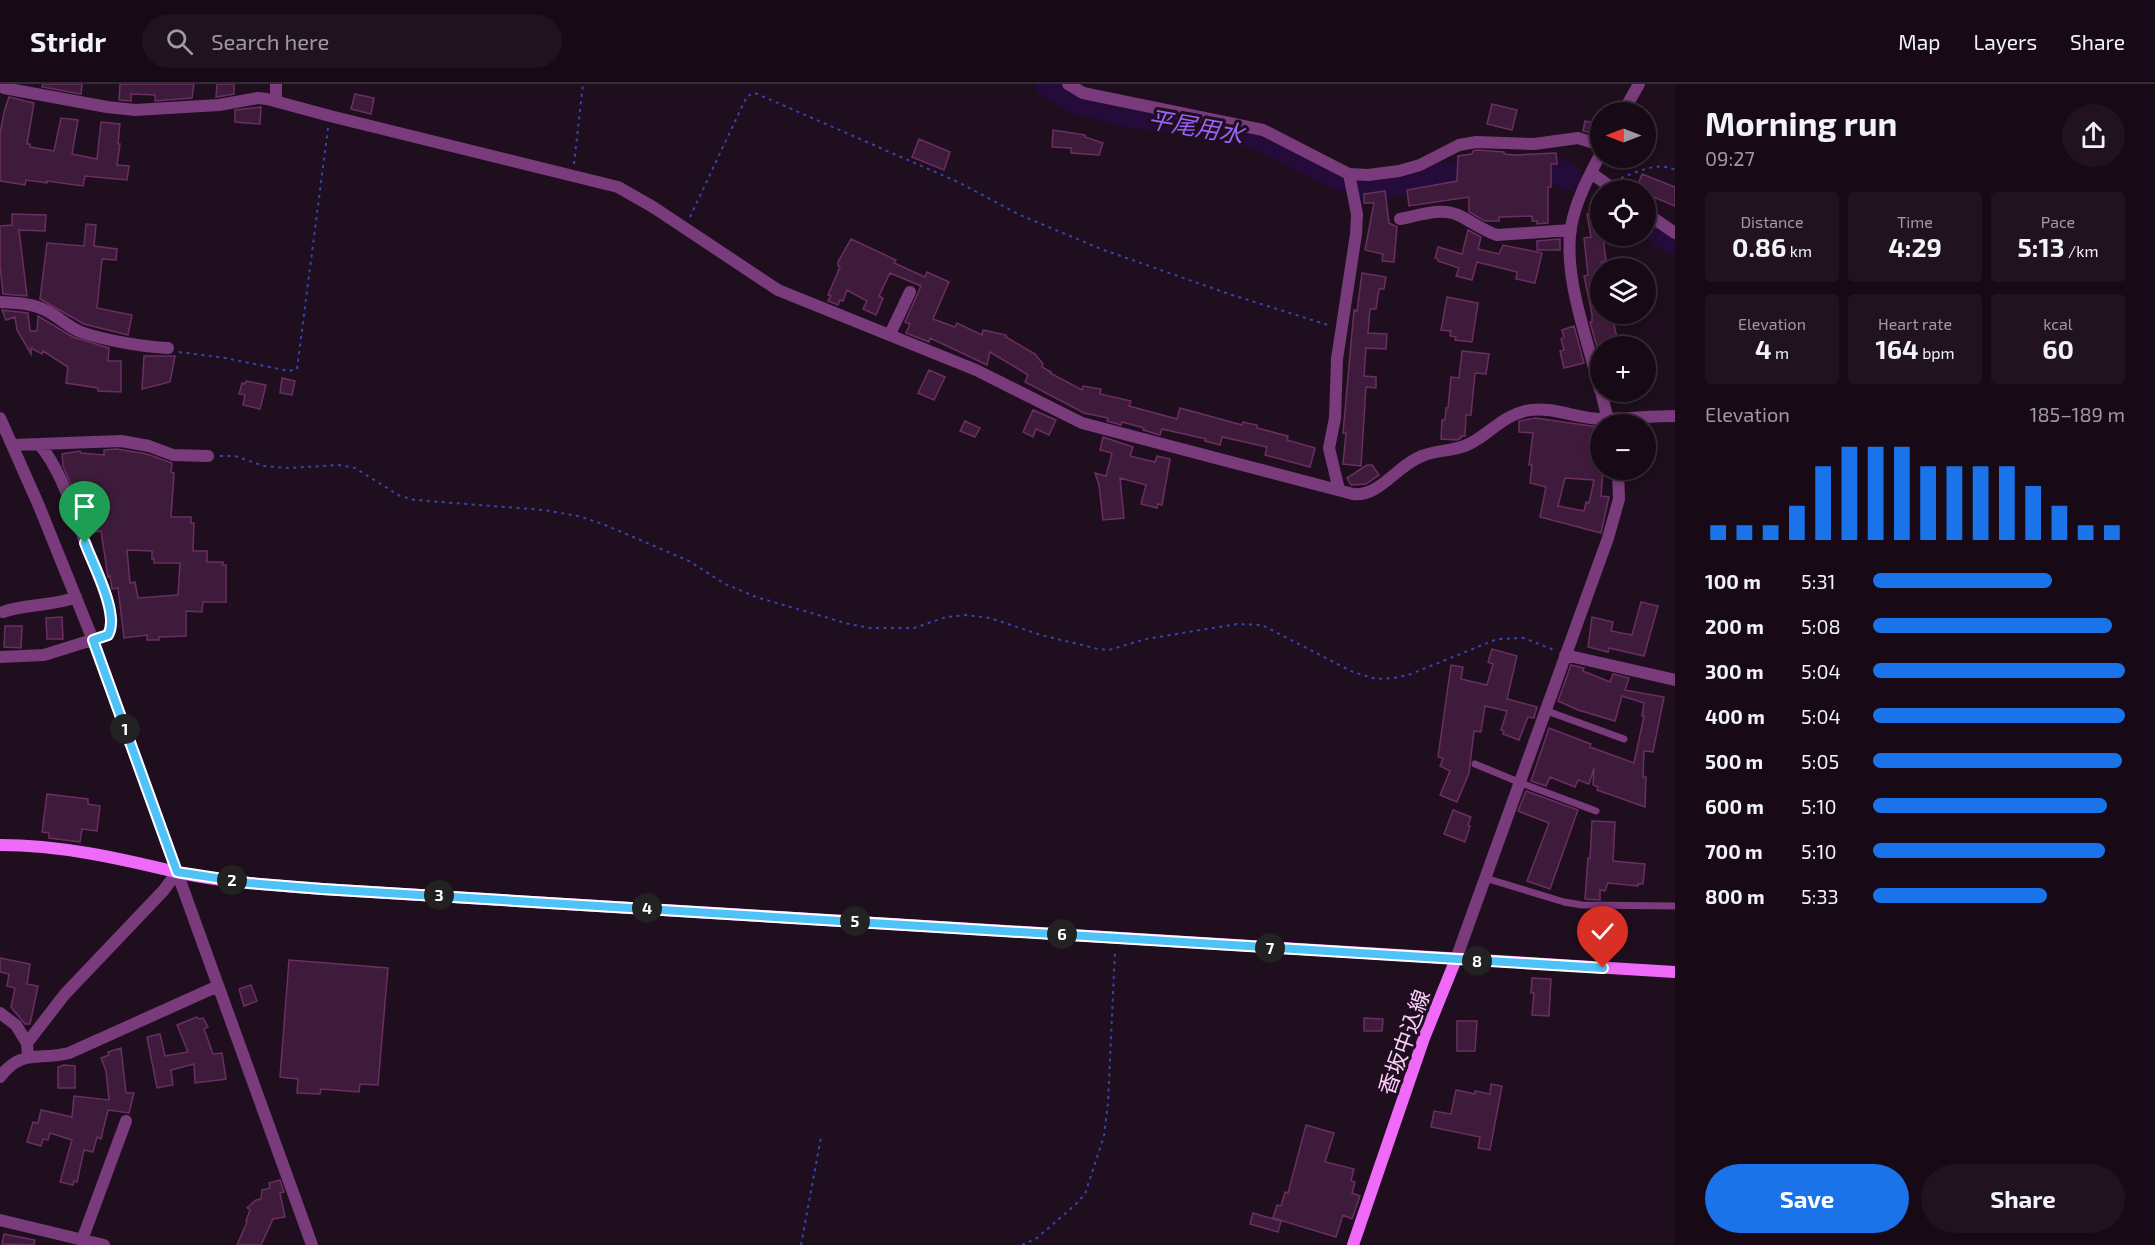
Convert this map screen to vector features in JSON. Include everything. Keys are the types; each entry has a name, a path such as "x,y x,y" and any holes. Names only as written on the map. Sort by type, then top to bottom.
{"street":[{"path":"276,84 276,101"},
{"path":"1068,84 1083,93 1263,129 1349,174 1368,175 1399,171 1420,165 1459,145 1476,142 1534,144 1578,138 1590,142"},
{"path":"1629,102 1639,84"},
{"path":"3,90 35,92 107,107 135,110 219,105 258,98 618,188 634,195 778,290 976,370 1082,423 1128,437 1363,495 1371,493 1406,464 1422,456 1470,444 1510,417 1527,411 1547,410 1590,417"},
{"path":"1590,350 1571,269 1570,230 1581,192 1594,168"},
{"path":"1591,173 1600,180"},
{"path":"1339,490 1329,448 1335,418 1337,359 1356,234 1357,214 1349,174"},
{"path":"1400,219 1449,212 1497,235 1570,230"},
{"path":"1656,220 1675,233"},
{"path":"890,334 910,292"},
{"path":"0,302 29,304 47,311 81,332 152,348 168,348"},
{"path":"1656,418 1675,416"},
{"path":"0,417 93,640 312,1245"},
{"path":"12,445 121,441 149,446 173,455 208,456"},
{"path":"0,657 33,657 108,635 111,630 112,619 106,597 64,488 39,444"},
{"path":"1456,959 1608,538 1617,509 1618,480"},
{"path":"3,612 20,606 53,605 76,597"},
{"path":"1565,655 1675,680"},
{"path":"0,845 76,851 153,865 177,872 249,883 312,888 1675,972"},
{"path":"27,1042 65,994 164,890 177,872"},
{"name":"香坂中込線","path":"1353,1245 1424,1038 1456,959"},
{"path":"0,1077 16,1060 69,1053 218,986"},
{"path":"0,1013 16,1025 27,1042 28,1057"},
{"path":"82,1240 126,1121"},
{"path":"0,1220 104,1245"}],"lane":[{"path":"1547,711 1624,739"},
{"path":"1476,764 1596,811"},
{"path":"1485,878 1564,902 1582,905 1675,906"}],"path":[{"path":"573,176 583,84"},
{"path":"684,228 747,96 755,93 958,182 1020,215 1101,249 1229,294 1342,330"},
{"path":"168,348 289,372 297,369 330,116"},
{"path":"1622,180 1638,170 1668,166 1675,170"},
{"path":"208,456 235,456 273,467 339,465 355,468 400,496 415,500 564,512 603,524 689,561 725,584 756,597 870,628 914,628 946,617 966,615 990,618 1041,635 1109,650 1146,639 1237,624 1262,625 1353,672 1376,679 1411,674 1497,639 1524,638 1565,655"},
{"path":"1022,1245 1037,1238 1085,1194 1104,1136 1108,1103 1116,939"},
{"path":"801,1245 821,1137"}],"building":[{"path":"43,84 82,84 81,94 42,87"},
{"path":"120,84 194,84 192,98 155,101 155,95 131,94 131,101 119,100"},
{"path":"217,84 234,84 234,94 216,97"},
{"path":"355,94 374,98 371,114 351,109"},
{"path":"9,97 34,103 27,144 30,144 30,147 54,151 61,118 78,120 72,154 97,159 101,122 120,124 117,165 129,166 127,180 85,176 83,186 47,181 47,183 26,180 25,185 0,181 0,134"},
{"path":"1492,104 1517,110 1512,130 1487,124"},
{"path":"261,107 260,124 235,122 235,110"},
{"path":"1585,121 1590,122 1590,133 1583,131"},
{"path":"1053,130 1085,135 1085,137 1103,143 1099,155 1071,153 1071,148 1052,147"},
{"path":"919,139 950,152 944,170 912,157"},
{"path":"1477,150 1514,155 1556,153 1557,164 1551,164 1551,187 1548,187 1548,223 1537,224 1537,221 1532,221 1532,216 1499,217 1499,221 1485,221 1469,212 1469,197 1409,206 1407,190 1457,181 1458,156 1472,154"},
{"path":"1642,174 1675,187 1675,206 1656,198 1656,180 1640,180"},
{"path":"1385,191 1389,223 1397,227 1394,262 1382,261 1383,254 1365,250 1374,203 1364,203 1364,194"},
{"path":"12,214 46,215 45,231 19,230 27,296 3,294 0,226 12,225"},
{"path":"1587,214 1590,214 1590,231"},
{"path":"86,224 96,225 94,246 117,249 116,260 102,259 97,308 132,315 128,335 84,324 40,299 47,243 84,246"},
{"path":"1468,230 1481,237 1478,249 1499,254 1503,245 1542,253 1535,283 1516,279 1517,272 1477,262 1472,280 1456,276 1459,268 1435,258 1438,247 1462,254"},
{"path":"1590,237 1590,246 1604,246 1606,258 1590,258 1590,304 1584,276 1588,275 1584,238"},
{"path":"851,239 896,260 894,263 925,277 927,272 949,282 933,319 955,327 957,323 982,335 983,330 1006,335 1035,354 1043,364 1042,367 1050,373 1082,390 1083,386 1101,389 1100,394 1131,401 1129,406 1177,419 1180,408 1242,425 1243,422 1257,425 1257,428 1288,436 1287,440 1315,448 1310,467 1265,455 1267,447 1222,437 1220,445 1205,441 1206,439 1162,429 1160,435 1122,422 1121,425 1107,421 1108,418 1084,413 1025,382 1028,375 990,352 987,365 930,338 929,342 906,333 910,324 905,322 921,286 890,273 879,296 883,298 876,315 863,309 867,301 847,290 843,301 840,300 838,305 828,301 831,296 828,295 840,267 838,262"},
{"path":"1560,239 1560,250 1537,250 1537,241"},
{"path":"1362,273 1386,277 1384,289 1379,289 1376,309 1370,309 1368,333 1387,334 1386,349 1366,348 1364,376 1376,377 1376,388 1366,387 1361,466 1343,464 1346,433 1343,433 1354,310 1357,311"},
{"path":"1447,297 1478,303 1472,342 1455,340 1456,337 1450,336 1451,331 1441,330"},
{"path":"2,310 28,313 30,331 37,331 38,316 73,337 109,348 108,361 121,361 121,392 98,391 98,388 66,383 68,367 43,351 42,354 31,348 31,354 17,330 15,317 6,320"},
{"path":"1591,324 1616,324 1614,325 1617,336 1594,336"},
{"path":"1574,326 1584,363 1564,368 1560,351 1564,350 1561,339 1564,337 1562,330"},
{"path":"1462,351 1489,354 1486,374 1475,373 1471,415 1466,415 1465,436 1457,440 1441,439 1442,420 1445,420 1446,408 1448,408 1451,377 1459,378"},
{"path":"144,356 175,356 170,382 142,389"},
{"path":"929,370 945,377 934,400 918,393"},
{"path":"282,378 295,381 292,395 280,393"},
{"path":"246,381 266,385 260,409 243,405 245,395 239,394 242,383 245,384"},
{"path":"1033,410 1056,420 1049,435 1036,429 1033,437 1023,432"},
{"path":"1535,418 1590,426 1590,480 1565,478 1558,506 1584,511 1586,502 1589,503 1594,480 1602,480 1601,496 1609,497 1601,533 1540,517 1546,487 1530,483 1532,465 1529,465 1533,433 1519,432 1519,421"},
{"path":"965,421 980,428 975,437 960,431"},
{"path":"1103,437 1133,447 1130,456 1155,462 1157,456 1170,459 1162,505 1158,504 1157,508 1141,504 1146,485 1120,478 1124,518 1103,520 1099,485 1095,473 1106,476 1112,453 1100,450"},
{"path":"117,449 147,454 172,463 171,472 174,473 171,517 191,517 191,523 194,523 193,551 207,551 207,562 223,562 223,565 226,565 226,602 203,602 202,612 186,611 186,636 159,637 159,640 147,640 147,635 124,638 118,588 112,589 110,576 108,577 101,531 95,532 91,510 86,512 81,497 77,498 63,466 62,454 80,451 81,453 104,455 104,450","holes":["127,550 152,551 154,563 180,563 178,595 138,598 135,582 130,583"]},
{"path":"1367,465 1372,465 1379,475 1366,484 1351,485 1347,478"},
{"path":"1641,602 1658,606 1644,656 1609,648 1608,652 1588,647 1592,617 1613,622 1611,631 1632,635"},
{"path":"62,617 63,639 47,639 46,618"},
{"path":"5,626 22,626 21,648 4,647"},
{"path":"1492,649 1517,656 1507,699 1537,707 1534,718 1528,717 1519,740 1503,734 1504,731 1501,730 1507,711 1485,706 1481,732 1474,731 1469,773 1457,802 1440,795 1450,771 1440,766 1443,758 1438,757 1451,665 1463,667 1461,679 1487,685 1493,664 1488,662"},
{"path":"1571,665 1584,668 1583,671 1610,682 1613,674 1629,678 1625,690 1664,697 1653,752 1644,751 1645,807 1597,790 1598,787 1593,785 1594,768 1589,784 1578,780 1575,787 1550,777 1546,786 1531,781 1549,728 1591,744 1590,747 1634,763 1644,716 1642,716 1644,703 1622,696 1615,721 1578,710 1558,701"},
{"path":"1526,791 1578,810 1550,889 1527,881 1549,823 1518,811"},
{"path":"47,794 88,799 88,804 100,806 97,831 82,829 80,842 49,838 49,833 42,832"},
{"path":"1453,810 1471,817 1465,842 1444,834"},
{"path":"1592,821 1615,822 1613,861 1645,864 1643,884 1638,884 1638,886 1608,883 1605,891 1600,890 1600,900 1585,899"},
{"path":"0,958 30,964 27,984 38,986 30,1024 25,1024 11,1007 15,988 7,986 9,974 0,972"},
{"path":"289,960 388,968 378,1085 360,1084 359,1092 321,1089 320,1094 297,1093 298,1079 280,1077"},
{"path":"1532,978 1551,979 1549,1016 1532,1015 1534,993 1531,993"},
{"path":"251,985 257,1001 244,1006 239,989"},
{"path":"197,1017 203,1018 208,1027 204,1029 213,1054 222,1053 226,1079 195,1083 194,1064 171,1070 173,1085 157,1088 147,1037 160,1034 165,1056 188,1052 177,1025"},
{"path":"1364,1018 1383,1019 1382,1031 1364,1031"},
{"path":"1457,1021 1477,1021 1475,1051 1457,1051"},
{"path":"121,1048 126,1093 134,1093 129,1113 108,1110 101,1139 97,1137 93,1152 84,1150 77,1182 74,1181 73,1185 60,1182 72,1140 50,1133 48,1140 43,1139 41,1146 27,1142 33,1122 38,1123 41,1110 72,1117 74,1096 109,1100 106,1071 101,1058 109,1055 108,1052"},
{"path":"75,1066 75,1088 58,1088 58,1067"},
{"path":"1491,1084 1502,1086 1490,1150 1478,1148 1480,1137 1431,1127 1434,1111 1451,1114 1456,1090 1490,1094"},
{"path":"1306,1125 1334,1133 1325,1162 1354,1169 1351,1181 1355,1182 1352,1193 1360,1196 1352,1219 1343,1215 1336,1237 1273,1218 1277,1205 1281,1206 1285,1192 1288,1193"},
{"path":"280,1180 284,1192 280,1193 285,1217 273,1219 261,1245 237,1245 247,1222 250,1210 247,1208 256,1200 261,1199 262,1190 270,1188 269,1183"},
{"path":"1253,1213 1281,1221 1278,1232 1250,1224"},
{"path":"4,1234 35,1240 34,1245 2,1244"}],"waterway":[{"name":"平尾用水","path":"1048,84 1073,100 1131,115 1174,120 1262,138 1340,178"},
{"name":"平尾用水","path":"1364,187 1465,173 1517,175 1556,171 1569,177"},
{"name":"平尾用水","path":"1656,229 1675,241"}],"route":[{"path":"85,543 112,619 108,635 93,640 177,872 249,883 322,889 1603,968"}]}
